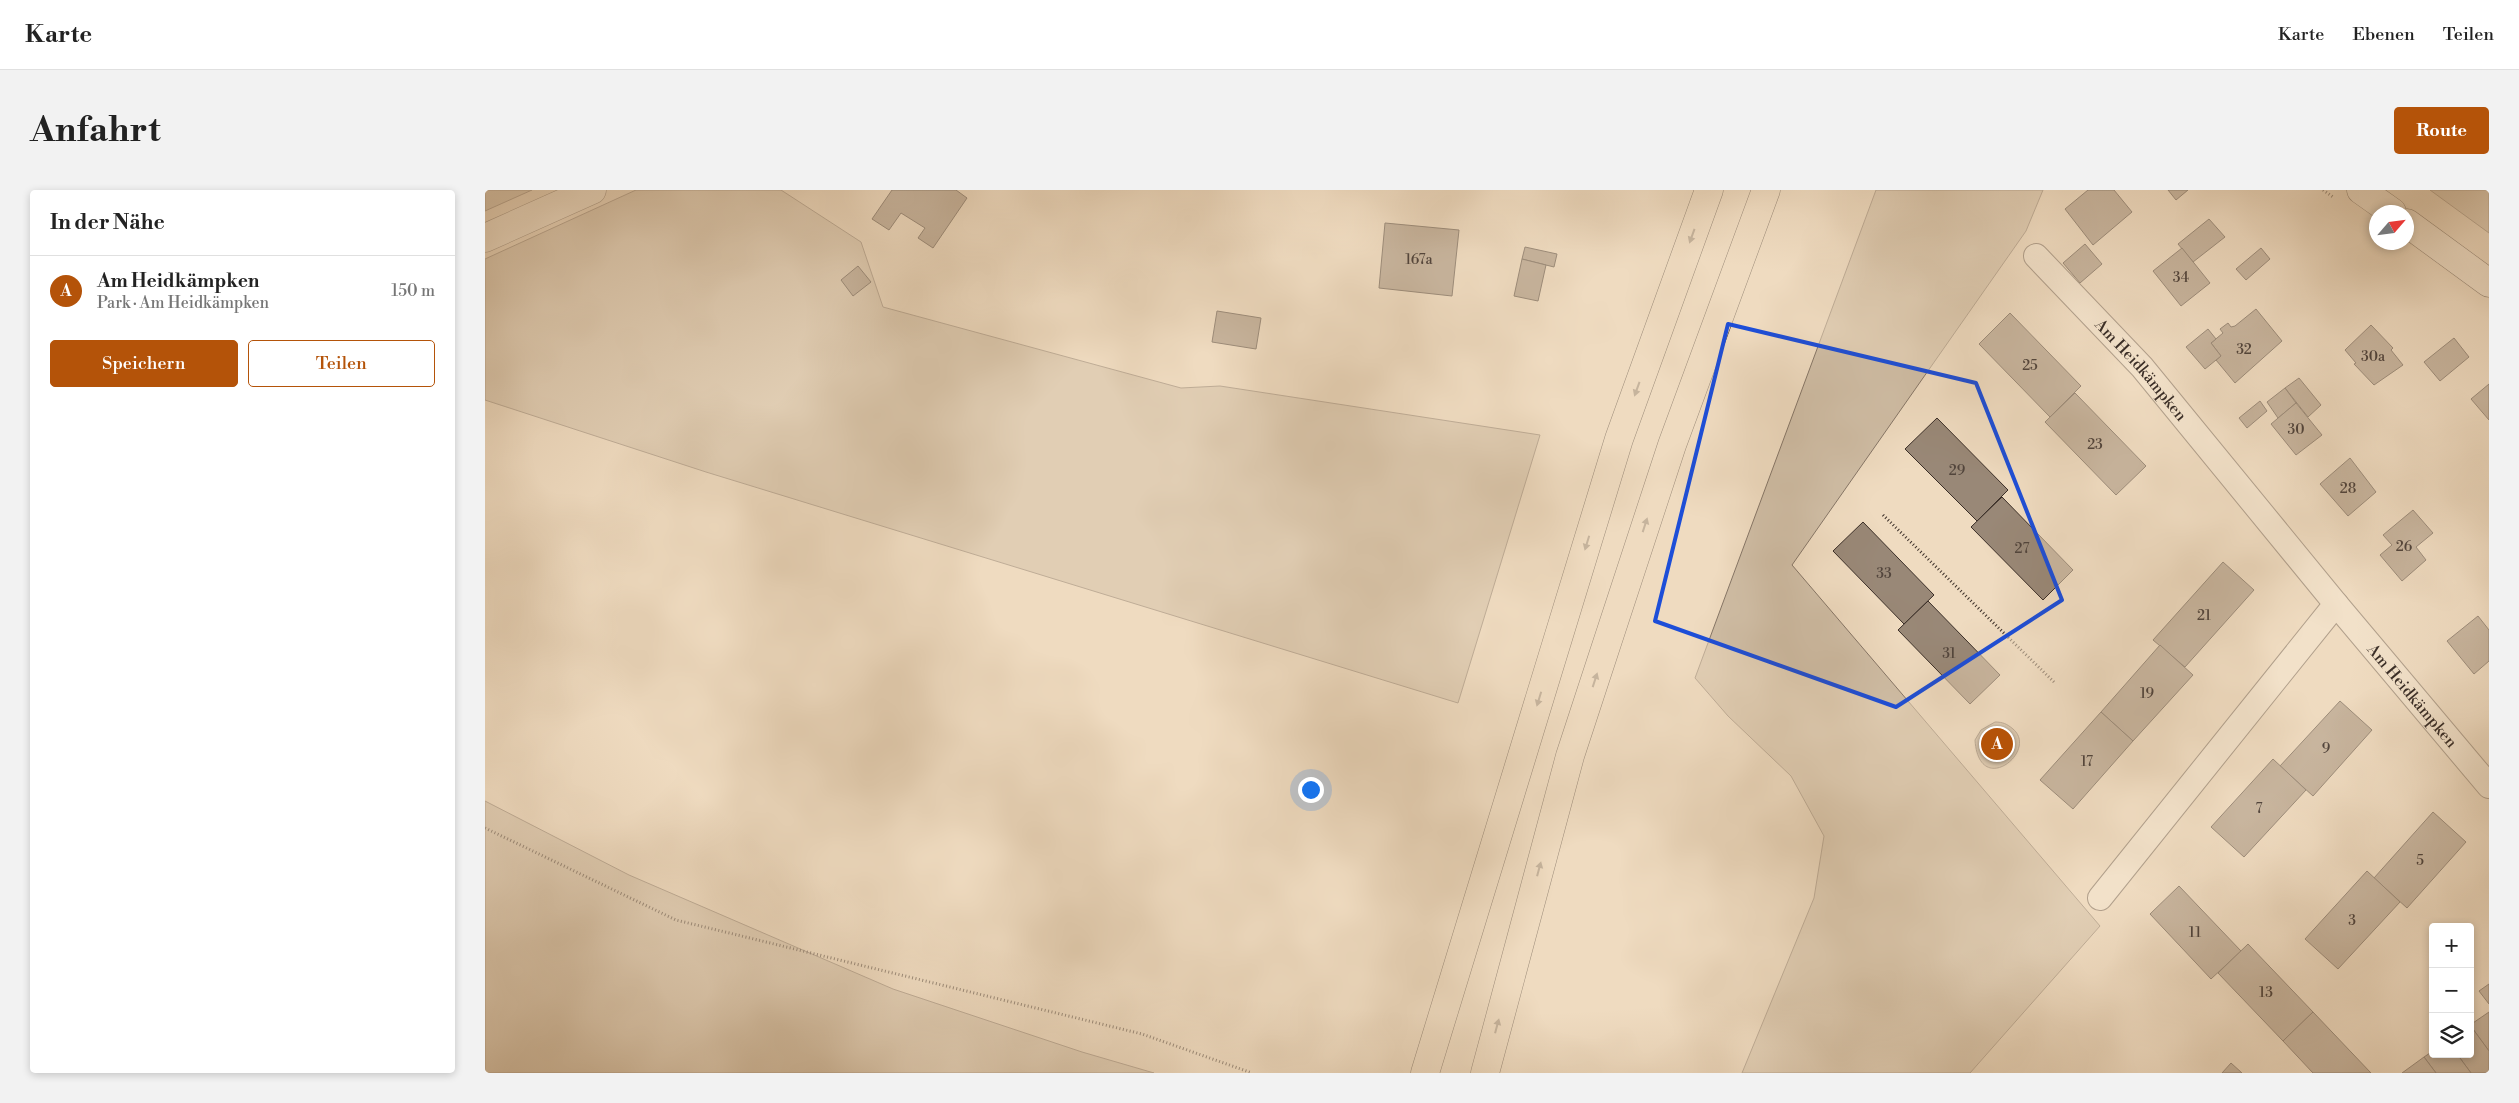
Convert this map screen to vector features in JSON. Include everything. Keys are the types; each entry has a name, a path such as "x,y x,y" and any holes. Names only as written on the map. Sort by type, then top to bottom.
{"highway":[{"path":"1425,1073 1619,439 1709,190"},
{"path":"1485,1073 1570,756 1672,445 1766,190"}],"main road":[{"path":"485,238 592,190"},
{"path":"2361,190 2382,205"},
{"path":"2414,228 2489,283"}],"street":[{"name":"Am Heidkämpken","path":"2036,256 2142,367 2336,604 2489,786"},
{"path":"2100,898 2336,604"}],"path":[{"path":"1883,515 2055,683"},
{"path":"485,828 676,920 1142,1034 1252,1073"}],"highlighted area":[{"path":"1728,324 1976,383 2062,600 1896,707 1655,621"}],"shaded area":[{"path":"485,190 532,190 485,211"},
{"path":"636,190 781,190 861,242 883,307 1181,388 1220,386 1540,435 1458,703 706,472 485,400 485,259"},
{"path":"1876,190 2043,190 2026,231 1792,565 2100,926 1970,1073 1742,1073 1814,898 1824,836 1791,776 1728,716 1695,678"},
{"path":"2430,190 2489,190 2489,233"},
{"path":"1995,722 2009,726 2019,738 2019,748 2013,758 2005,765 1996,768 1986,766 1979,757 1975,740 1981,730"},
{"path":"485,801 629,875 893,989 1082,1052 1154,1073 485,1073"}],"building":[{"path":"892,190 956,190 967,198 933,248 918,238 925,228 901,213 889,230 872,219"},
{"path":"2088,190 2114,190 2132,212 2093,245 2065,209"},
{"path":"2168,190 2188,190 2176,200"},
{"path":"2209,219 2225,237 2193,262 2178,244"},
{"path":"1385,223 1459,230 1452,296 1379,288"},
{"path":"2085,244 2102,264 2080,283 2063,263"},
{"path":"1525,247 1557,254 1554,267 1522,259"},
{"path":"2182,248 2210,283 2181,306 2153,271"},
{"path":"2261,248 2270,259 2246,280 2236,269"},
{"path":"1522,259 1546,265 1538,301 1514,296"},
{"path":"858,266 871,282 853,296 841,280"},
{"path":"2256,309 2282,341 2235,383 2216,360 2221,356 2211,343 2223,333 2220,329 2228,323 2231,327 2235,326"},
{"path":"1217,311 1261,318 1256,349 1212,342"},
{"path":"2010,313 2081,386 2050,417 1979,344"},
{"path":"2371,325 2393,348 2391,350 2403,365 2374,385 2354,364 2356,363 2345,350"},
{"path":"2208,329 2216,339 2211,343 2221,356 2205,369 2186,347"},
{"path":"2454,338 2469,357 2440,381 2424,362"},
{"path":"2299,378 2321,405 2308,417 2285,388"},
{"path":"2489,384 2489,420 2471,399"},
{"path":"2285,388 2296,403 2278,418 2267,402"},
{"path":"2075,393 2146,466 2116,495 2045,422"},
{"path":"2260,401 2267,411 2247,428 2239,418"},
{"path":"2296,403 2322,435 2296,455 2271,424"},
{"path":"1937,418 2008,490 1977,521 1905,449"},
{"path":"2350,458 2376,492 2348,516 2320,484"},
{"path":"2002,497 2073,570 2043,600 1971,527"},
{"path":"2413,510 2433,533 2416,547 2426,560 2402,581 2380,555 2392,545 2383,535"},
{"path":"1863,522 1934,595 1904,624 1833,551"},
{"path":"2223,562 2254,590 2185,667 2153,640"},
{"path":"1928,601 2000,675 1970,704 1898,630"},
{"path":"2478,616 2489,630 2489,661 2474,674 2447,641"},
{"path":"2160,645 2193,675 2133,741 2101,712"},
{"path":"2340,701 2372,730 2313,796 2280,766"},
{"path":"2101,712 2133,741 2073,809 2040,780"},
{"path":"2273,759 2306,790 2244,857 2211,827"},
{"path":"2433,812 2466,842 2407,908 2374,878"},
{"path":"2367,871 2400,902 2338,969 2305,939"},
{"path":"2179,886 2241,951 2211,979 2150,914"},
{"path":"2248,944 2313,1012 2283,1041 2218,973"},
{"path":"2489,984 2489,1004 2479,991"},
{"path":"2313,1012 2371,1073 2313,1073 2283,1041"},
{"path":"2489,1012 2489,1051 2474,1030 2474,1022"},
{"path":"2474,1030 2489,1051 2489,1073 2471,1073 2460,1058 2474,1058"},
{"path":"2429,1054 2429,1058 2460,1058 2471,1073 2436,1073 2424,1057"},
{"path":"2424,1057 2436,1073 2402,1073"},
{"path":"2231,1063 2242,1073 2222,1073"}],"place":[{"name":"Am Heidkämpken","path":"1997,744"}]}
